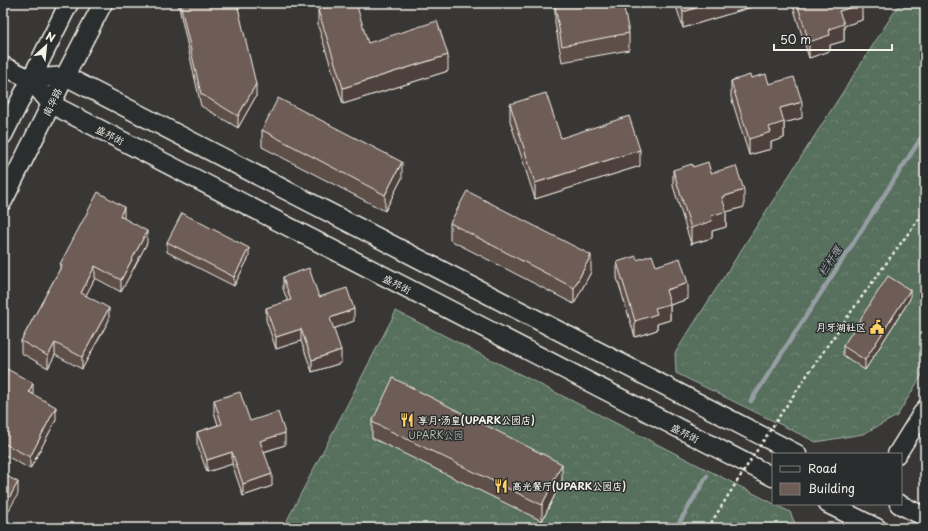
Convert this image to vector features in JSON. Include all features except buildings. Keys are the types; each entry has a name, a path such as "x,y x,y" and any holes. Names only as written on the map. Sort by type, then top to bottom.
{"street":[{"path":"3,135 69,3"},
{"name":"南华路","path":"3,201 103,3"},
{"path":"3,66 30,79 65,76 796,453"},
{"name":"盛邦街","path":"30,79 51,104 772,476"},
{"path":"898,453 925,409"},
{"path":"830,505 858,517 877,528"},
{"path":"902,505 925,517"}],"path":[{"path":"708,528 733,487 832,338 925,211"}],"green space":[{"path":"900,3 925,3 925,370 897,416 863,434 816,442 676,373 675,353"},
{"name":"UPARK公园","path":"396,311 772,503 772,505 776,505 790,512 797,528 283,528"}],"waterway":[{"name":"栏杆堰","path":"751,401 925,132"},
{"name":"栏杆堰","path":"676,528 707,476"}],"place":[{"name":"月牙湖社区","path":"877,327"},
{"name":"享月·汤皇(UPARK公园店)","path":"407,420"},
{"name":"高光餐厅(UPARK公园店)","path":"501,486"}]}
